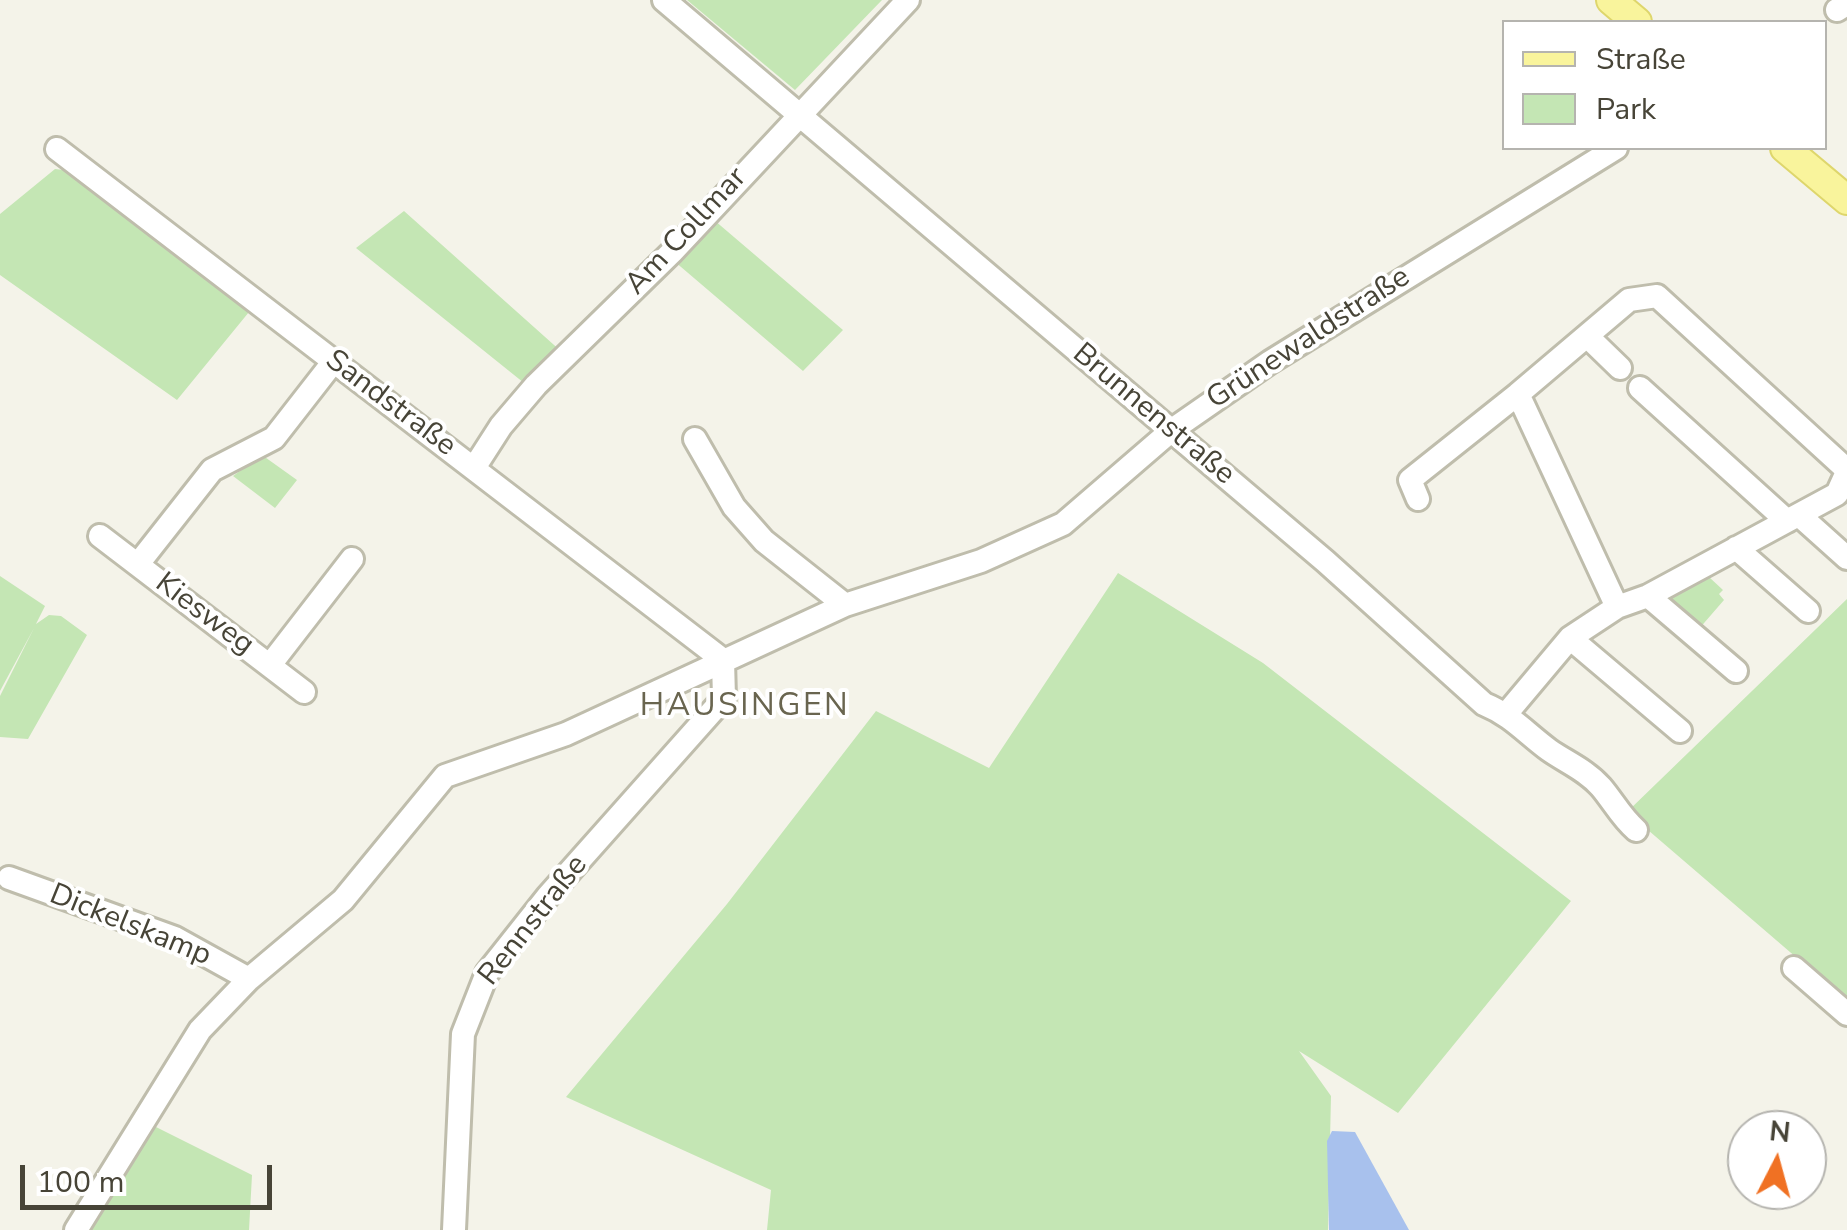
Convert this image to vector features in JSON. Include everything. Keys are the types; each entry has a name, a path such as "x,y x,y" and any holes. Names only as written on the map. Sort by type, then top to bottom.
{"main road":[{"path":"1611,0 1635,20"},
{"path":"1786,150 1847,200"}],"street":[{"name":"Brunnenstraße","path":"664,0 1397,622 1412,642 1484,704 1507,713 1602,788 1614,809 1636,830"},
{"name":"Am Collmar","path":"474,468 501,426 536,384 672,252 796,115 908,0"},
{"name":"Sandstraße","path":"58,148 723,660"},
{"name":"Grünewaldstraße","path":"76,1230 200,1030 249,979 343,900 445,776 566,734 845,606 981,562 1062,524 1172,430 1401,278 1613,150"},
{"path":"1418,499 1410,480 1629,300 1657,296 1847,471 1837,494 1648,596 1617,606 1570,638 1507,713"},
{"path":"1587,336 1620,368"},
{"name":"Kiesweg","path":"138,564 212,470 274,438 334,361"},
{"path":"1640,388 1792,518 1847,558"},
{"path":"1518,394 1617,606"},
{"path":"695,439 734,507 764,541 845,606"},
{"name":"Kiesweg","path":"100,536 304,692"},
{"path":"1736,548 1808,611"},
{"name":"Kiesweg","path":"270,665 352,559"},
{"path":"1648,596 1736,671"},
{"path":"1570,638 1680,732"},
{"name":"Rennstraße","path":"454,1230 463,1034 487,973 724,698 723,660"},
{"name":"Dickelskamp","path":"8,878 176,938 249,979"},
{"path":"1794,968 1847,1014"}],"green space":[{"path":"687,0 882,0 795,90"},
{"path":"55,169 64,170 249,312 177,400 0,275 0,214"},
{"path":"404,211 563,353 529,387 356,248"},
{"path":"714,220 843,330 803,371 674,261"},
{"path":"262,455 297,480 275,508 233,476"},
{"path":"1118,573 1263,663 1571,901 1398,1113 1299,1051 1331,1096 1328,1230 767,1230 771,1190 566,1097 727,904 876,711 989,768"},
{"path":"0,576 45,606 36,624 49,615 61,616 87,635 28,739 0,737 0,696 34,628 0,691"},
{"path":"1709,577 1723,590 1719,594 1724,600 1698,630 1670,606 1671,598"},
{"path":"1847,599 1847,1001 1627,812"},
{"path":"154,1126 252,1175 249,1230 91,1230"}],"water":[{"path":"1332,1131 1355,1132 1409,1230 1329,1230 1327,1141"}],"district":[{"name":"HAUSINGEN","path":"745,707"}]}
